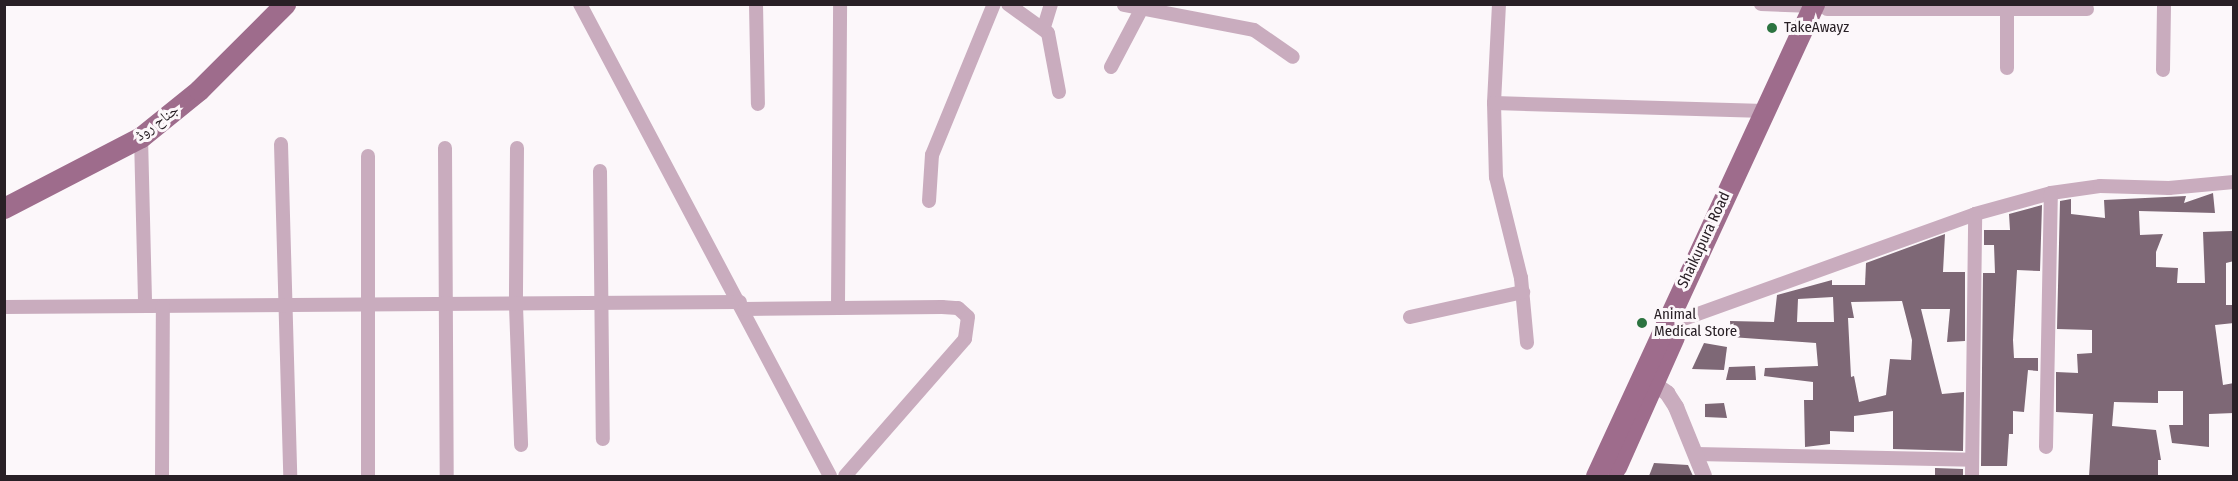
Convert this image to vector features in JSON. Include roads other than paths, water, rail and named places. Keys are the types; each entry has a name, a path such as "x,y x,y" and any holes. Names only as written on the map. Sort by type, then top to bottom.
{"main road":[{"name":"جناح روڈ","path":"4,208 141,137 199,90 285,4"},
{"name":"Shaikupura Road","path":"1612,477 1648,379 1765,111 1821,6"},
{"name":"Shaikupura Road","path":"1596,477 1681,320 1821,6"}],"street":[{"path":"580,4 742,305 830,477"},
{"path":"756,4 758,104"},
{"path":"838,306 840,4"},
{"path":"929,201 932,155 994,4"},
{"path":"1008,4 1019,15 1044,27"},
{"path":"1051,4 1044,27 1059,92"},
{"path":"1499,4 1494,103 1496,177 1523,292 1527,343"},
{"path":"1761,4 2087,9"},
{"path":"2163,70 2164,4"},
{"path":"1124,5 1164,8 1222,26 1254,30 1293,57"},
{"path":"2007,7 2007,68"},
{"path":"1111,68 1142,8"},
{"path":"1494,103 1765,111"},
{"path":"141,137 145,306"},
{"path":"281,144 290,477"},
{"path":"445,148 447,477"},
{"path":"517,148 516,306 521,445"},
{"path":"368,156 368,477"},
{"path":"600,171 598,303 603,440"},
{"path":"1681,320 1975,214 2051,193 2100,186 2169,188 2234,182"},
{"path":"2046,447 2051,193"},
{"path":"1972,477 1975,214"},
{"path":"1410,317 1523,292"},
{"path":"4,307 446,307 598,303 958,308 968,317 969,324 965,339 845,477"},
{"path":"162,477 163,306"},
{"path":"1648,379 1676,407 1704,477"},
{"path":"1696,454 1972,460"}],"place":[{"name":"TakeAwayz","path":"1772,28"},
{"name":"Animal Medical Store","path":"1642,323"}]}
